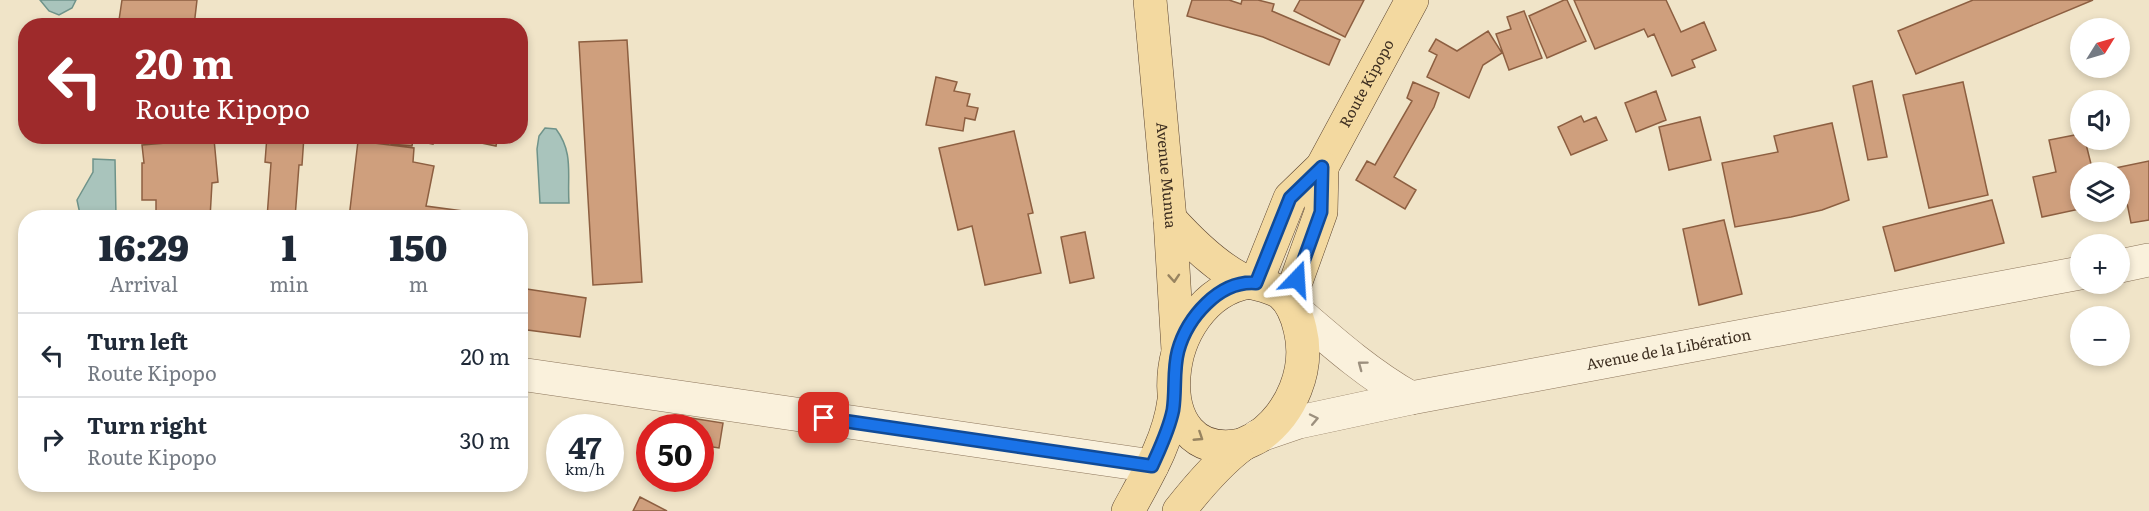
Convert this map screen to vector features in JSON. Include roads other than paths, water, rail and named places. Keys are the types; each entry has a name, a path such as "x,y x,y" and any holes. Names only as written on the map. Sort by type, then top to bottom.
{"main road":[{"name":"Avenue Munua","path":"1150,0 1170,219 1177,358"},
{"name":"Route Kipopo","path":"1252,283 1290,198 1322,167 1412,0"},
{"name":"Route Kipopo","path":"1291,304 1321,212 1322,167"},
{"path":"1170,219 1216,263 1252,283 1275,289 1291,304 1302,336 1302,370 1295,392 1284,410 1211,474 1179,511"},
{"path":"1128,511 1164,440 1173,411 1177,358 1186,332 1204,305 1227,289 1238,284 1252,283"},
{"path":"1174,399 1182,421 1198,437 1219,446 1229,447 1250,441"}],"street":[{"path":"2130,264 2149,260"},
{"name":"Avenue de la Libération","path":"1250,441 1299,422 1411,398 2070,275"},
{"path":"1291,304 1349,355 1394,389 1411,398"},
{"path":"528,375 1152,466"}],"water":[{"path":"40,0 76,0 72,8 59,15 49,11"},
{"path":"545,128 556,129 565,147 569,164 569,203 540,203 537,149 539,136"},
{"path":"93,159 115,160 116,210 79,210 77,200 93,172"}]}
